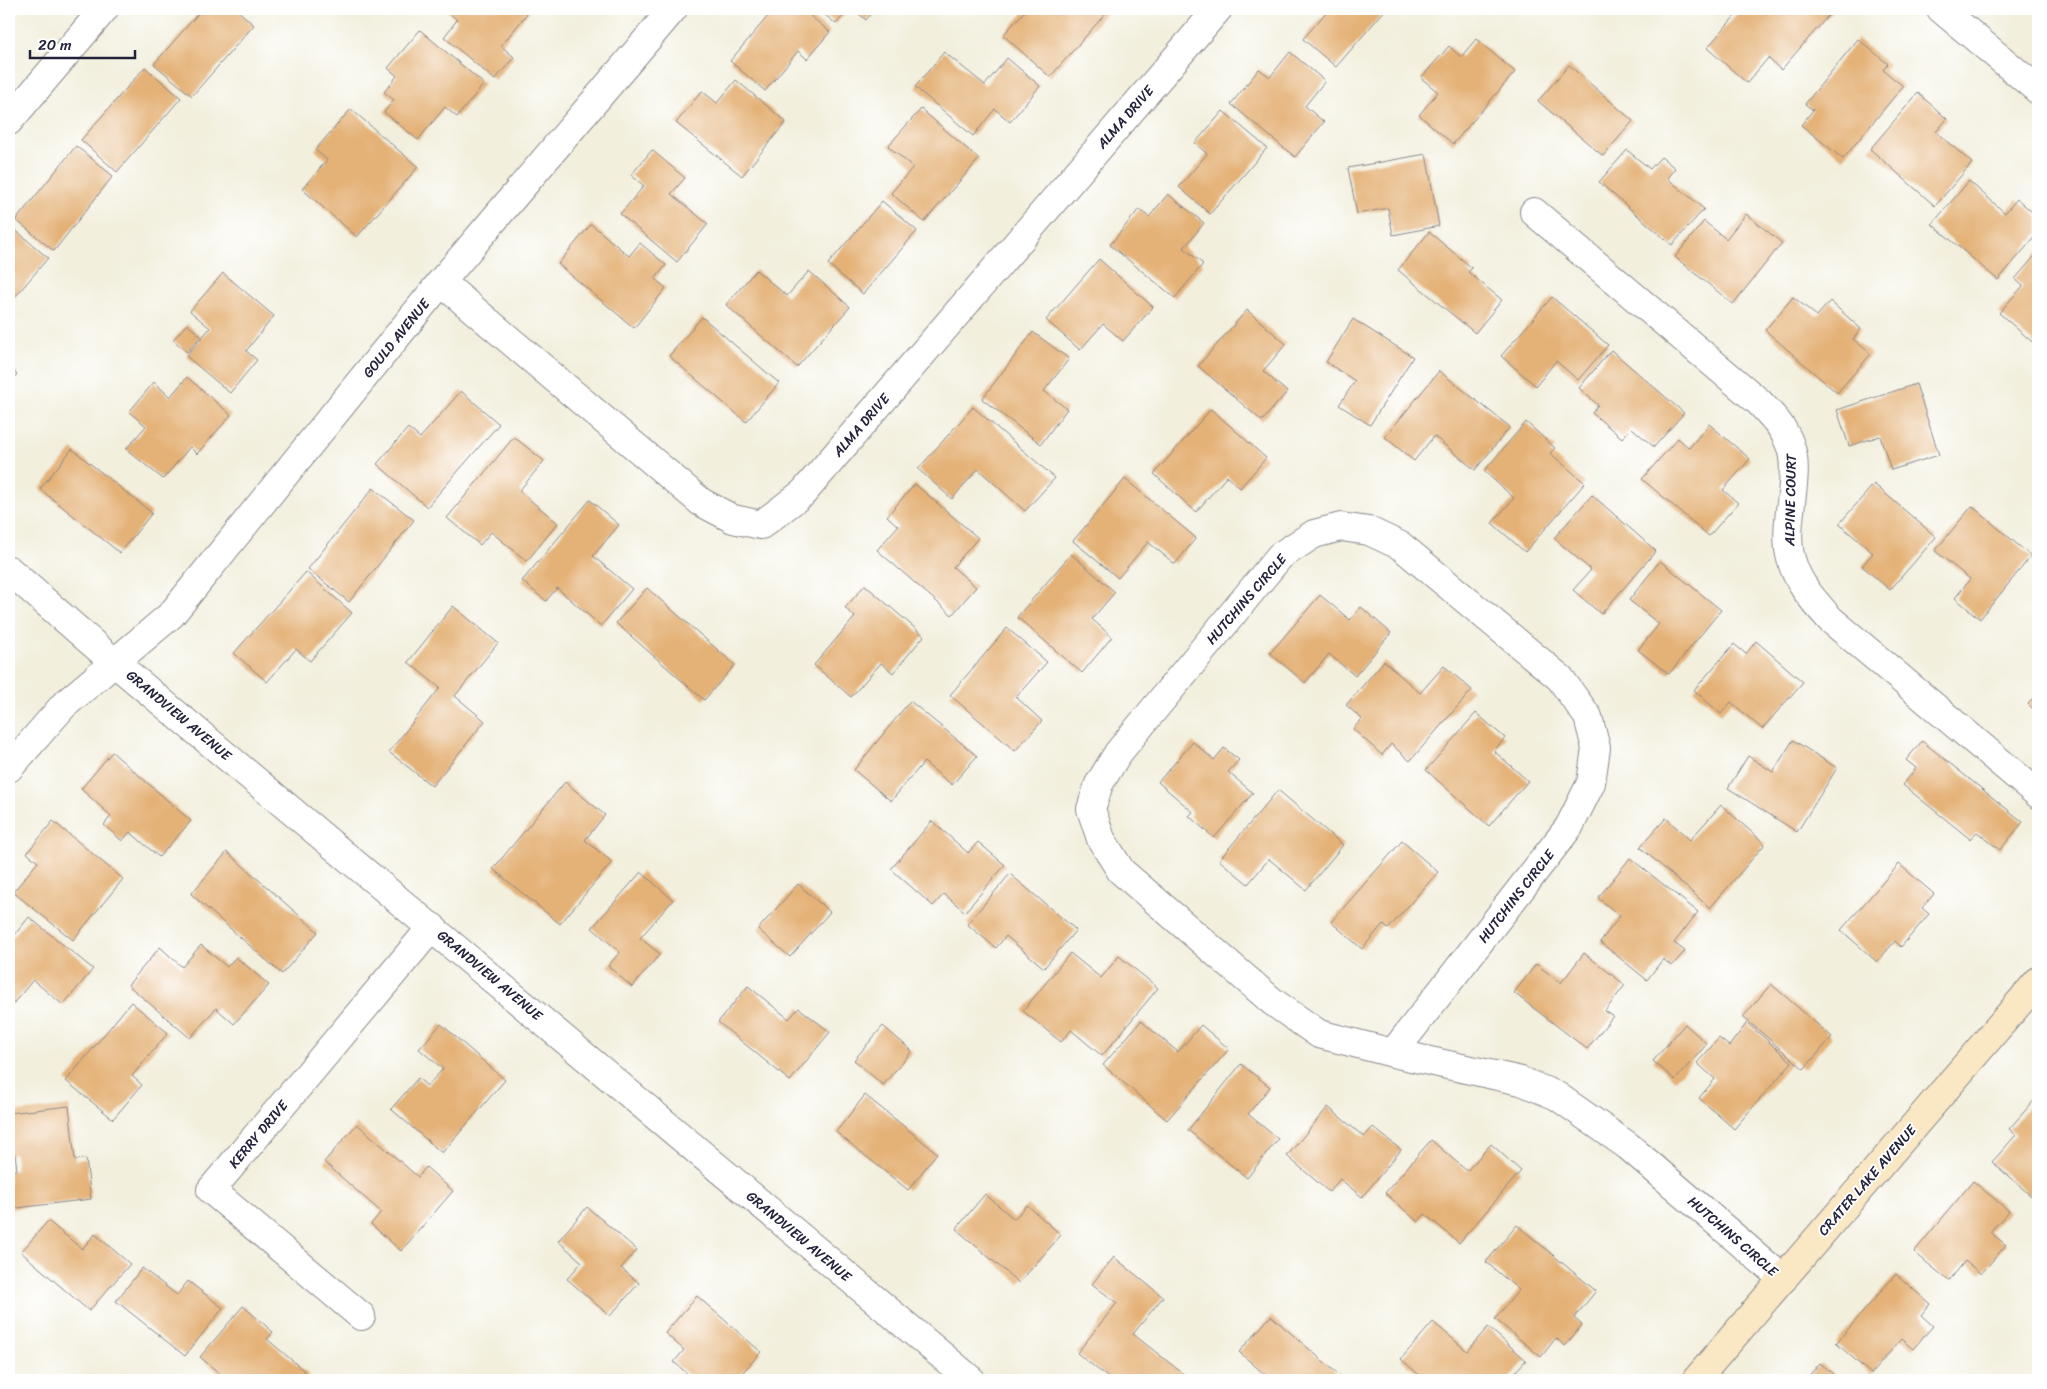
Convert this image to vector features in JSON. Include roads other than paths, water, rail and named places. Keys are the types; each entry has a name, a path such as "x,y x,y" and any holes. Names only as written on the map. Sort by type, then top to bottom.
{"main road":[{"name":"CRATER LAKE AVENUE","path":"1696,1380 2038,981"}],"street":[{"path":"9,121 104,9"},
{"name":"GOULD AVENUE","path":"9,768 64,705 171,615 441,282 673,9"},
{"name":"ALMA DRIVE","path":"441,282 701,502 732,518 761,525 782,511 803,493 1218,9"},
{"path":"1942,9 2038,90"},
{"name":"ALPINE COURT","path":"1534,212 1759,402 1779,423 1791,446 1792,469 1787,537 1791,559 1802,587 1830,619 2038,794"},
{"name":"HUTCHINS CIRCLE","path":"1393,1053 1569,827 1591,783 1596,748 1588,717 1560,678 1401,546 1369,531 1341,527 1314,534 1280,556 1118,753 1099,784 1091,808 1101,839 1121,871 1273,1002 1320,1034 1393,1053 1521,1080 1557,1096 1628,1146 1783,1279"},
{"name":"GRANDVIEW AVENUE","path":"9,570 114,662 432,926 970,1380"},
{"name":"KERRY DRIVE","path":"361,1316 210,1190 432,926"}]}
